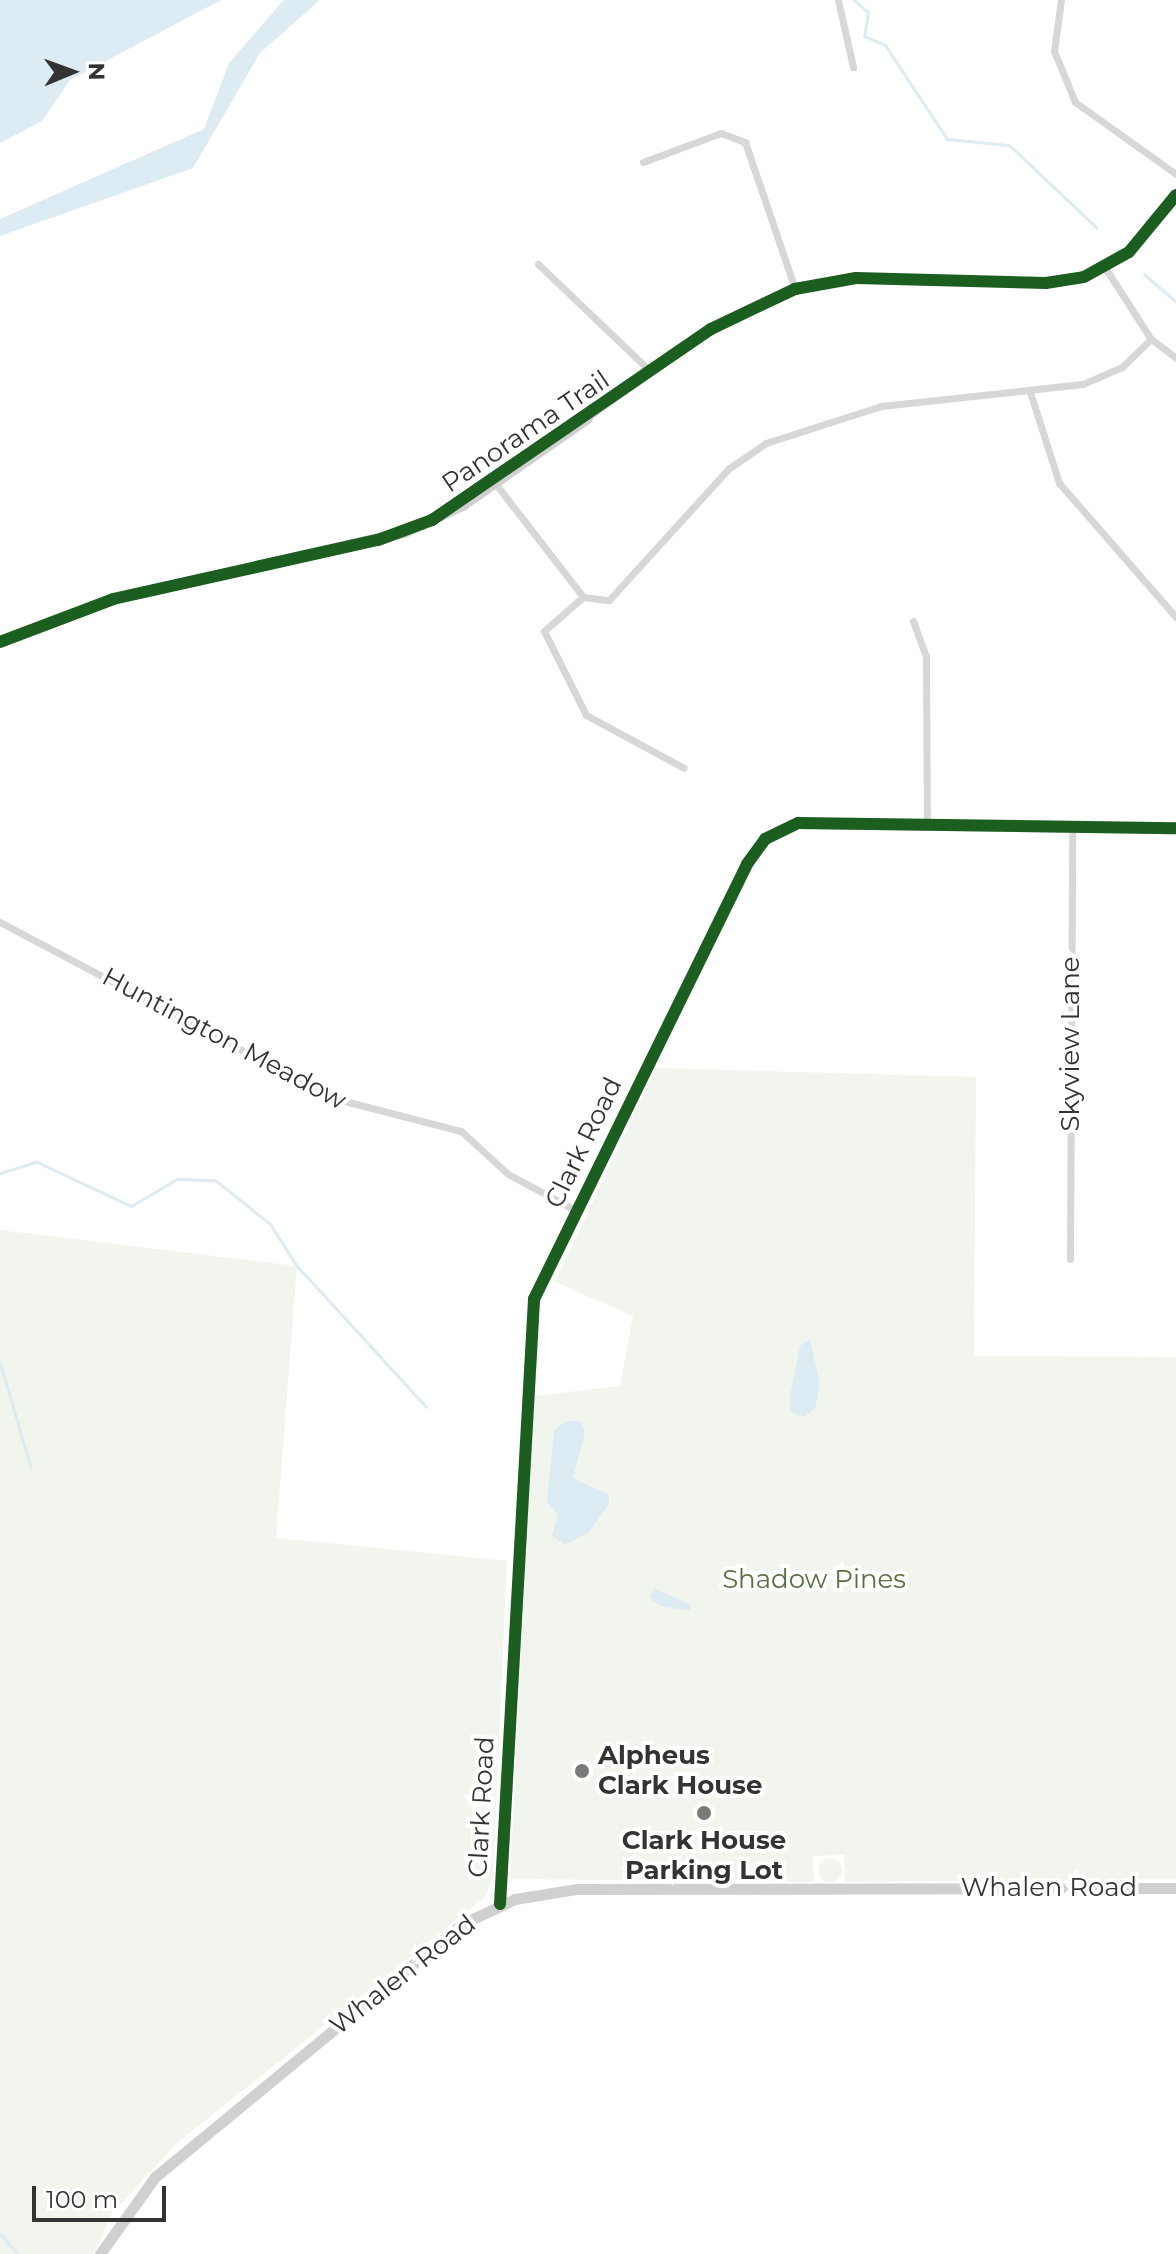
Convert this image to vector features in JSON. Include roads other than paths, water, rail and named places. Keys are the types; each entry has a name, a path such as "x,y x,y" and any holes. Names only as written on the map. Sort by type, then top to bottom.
{"street":[{"path":"838,0 853,67"},
{"path":"1061,0 1054,51 1075,102 1176,174"},
{"path":"643,162 721,133 745,142 795,289"},
{"name":"Panorama Trail","path":"0,642 113,599 404,532 495,483 711,329 795,289 856,278 1046,283 1106,269 1149,233 1176,195"},
{"path":"538,264 651,372"},
{"path":"1106,269 1151,339 1176,358"},
{"path":"495,483 583,597 602,601 624,591 715,483 766,443 881,406 1030,392 1108,376 1151,339"},
{"path":"1030,392 1059,483 1176,617"},
{"path":"583,597 544,631 586,715 684,768"},
{"path":"913,621 926,656 927,826"},
{"name":"Clark Road","path":"500,1904 529,1326 539,1286 575,1210 765,839 798,823 1176,828"},
{"name":"Skyview Lane","path":"1070,1259 1072,828"},
{"name":"Huntington Meadow","path":"0,922 333,1098 461,1131 519,1182 575,1210"},
{"name":"Whalen Road","path":"100,2254 155,2177 462,1924 500,1904 577,1889 1176,1888"}],"waterway":[{"path":"854,0 868,12 864,36 885,45 947,139 1009,145 1096,227"},
{"path":"1144,274 1176,302"},
{"path":"0,1173 37,1162 131,1206 177,1179 215,1180 270,1224 297,1266 426,1407"},
{"path":"0,1363 31,1468"},
{"path":"0,2234 18,2254"}],"place":[{"name":"Alpheus Clark House","path":"582,1771"},
{"name":"Clark House Parking Lot","path":"704,1813"}],"park label":[{"name":"Shadow Pines","path":"814,1580"}]}
